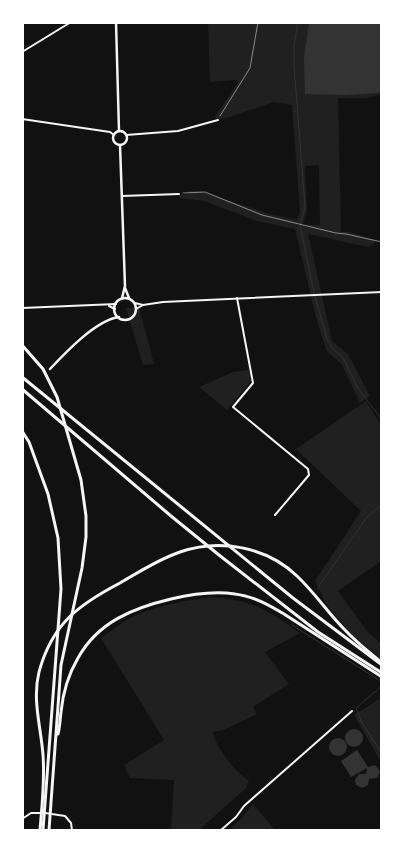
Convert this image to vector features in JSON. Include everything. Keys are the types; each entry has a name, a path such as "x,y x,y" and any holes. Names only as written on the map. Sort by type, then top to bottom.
{"highway":[{"path":"22,345 43,369 57,397 81,480 86,516 86,537 82,568 61,665 49,830"},
{"path":"22,377 293,598 382,664"},
{"path":"22,389 219,555 318,632 382,675"},
{"path":"22,431 29,442 48,494 58,538 61,589 41,830"},
{"path":"44,799 43,755 37,706 37,684 51,641 61,624 74,611 98,595 162,559 189,549 209,546 232,546 262,554 296,574 347,633 382,664"},
{"path":"56,740 66,682 88,643 102,629 126,613 140,607 181,597 204,593 221,593 252,598 276,609 382,675"}],"main road":[{"path":"116,24 120,131"},
{"path":"120,131 114,135 114,141 120,145"},
{"path":"120,131 126,135 126,142 120,145"},
{"path":"109,320 115,311 116,304 122,298 125,286 120,145"},
{"path":"50,369 88,333 109,320 119,317 124,319 131,318 135,314 135,303 129,298 125,286"},
{"path":"122,298 129,298"},
{"path":"115,311 119,317"}],"street":[{"path":"22,52 71,22"},
{"path":"22,119 110,132 114,135"},
{"path":"126,135 178,131 218,120"},
{"path":"122,196 179,194"},
{"path":"136,309 143,305 157,302 382,292"},
{"path":"237,298 253,383 232,407 308,469 309,475 275,515"},
{"path":"135,303 143,305"},
{"path":"22,308 116,304"},
{"path":"106,305 115,311"},
{"path":"221,830 236,817 244,806 352,710"},
{"path":"22,819 31,812 58,814 69,819 72,830"}],"path":[{"path":"218,120 250,68 258,22"},
{"path":"179,194 205,192 262,215 382,242"}],"shaded area":[{"path":"208,23 381,23 381,94 367,98 338,98 341,232 349,232 375,240 373,245 368,247 308,234 332,341 348,354 370,396 360,403 342,365 326,350 295,229 257,221 204,201 179,198 179,195 188,194 188,191 200,191 270,214 297,220 300,211 292,105 274,102 223,119 216,119 215,116 238,83 237,80 210,82","holes":["319,165 320,225 303,225 307,210 305,166"]},
{"path":"309,23 381,23 381,91 377,93 345,95 305,94 304,57"},
{"path":"139,307 154,364 143,365 126,308"},
{"path":"249,370 251,381 227,410 199,387 233,372"},
{"path":"366,401 381,425 381,561 338,591 367,631 381,644 381,659 351,634 326,604 315,581 361,511 296,449"},
{"path":"212,597 238,601 269,612 300,633 265,652 289,684 253,707 257,714 223,730 213,732 218,745 227,759 249,781 246,788 199,830 171,830 174,780 130,778 124,765 164,740 101,638 133,616 178,602"},
{"path":"381,698 381,762 354,715"},
{"path":"354,729 360,732 363,738 360,744 354,747 348,744 345,738 348,732"},
{"path":"338,738 344,741 347,747 344,753 338,756 332,753 329,747 332,741"},
{"path":"357,750 368,767 375,765 380,772 377,778 369,779 368,785 362,788 356,785 355,780 359,774 366,774 367,768 351,777 341,761"},
{"path":"253,804 275,830 233,830 232,827"}],"waterway":[{"path":"298,22 294,45 294,65 305,207 300,225 314,293 327,339 332,348 344,359 357,387 382,420"},
{"path":"317,589 367,517 382,504"},
{"path":"292,624 382,682"},
{"path":"382,686 356,708 361,721 382,754"}]}
